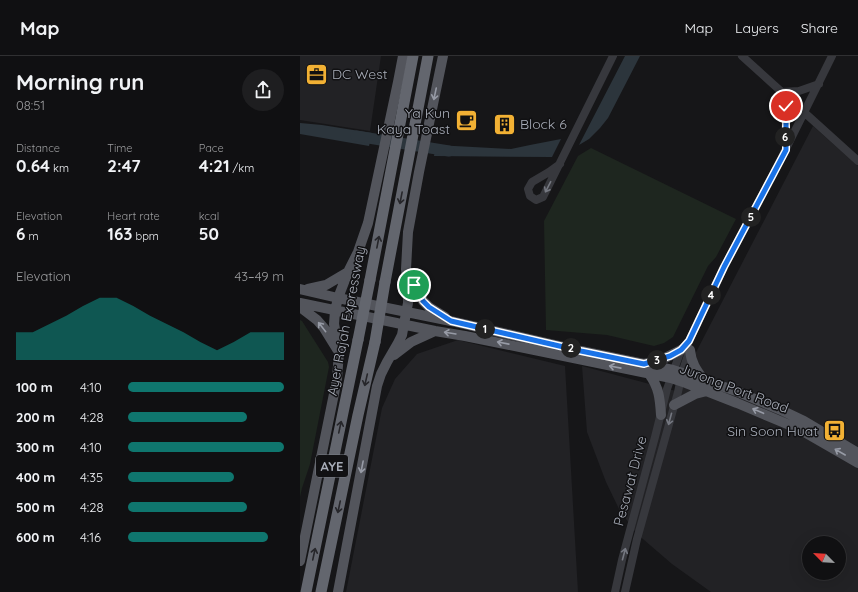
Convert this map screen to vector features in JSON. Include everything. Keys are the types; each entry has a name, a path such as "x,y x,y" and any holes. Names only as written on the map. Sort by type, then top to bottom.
{"highway":[{"name":"Ayer Rajah Expressway","path":"306,592 370,280 393,133 413,56"},
{"name":"AYE","path":"321,592 358,415 375,342 428,56"}],"main road":[{"path":"393,133 402,56"},
{"path":"338,592 377,386 381,374 402,335 408,303 406,269 408,232 443,56"},
{"path":"300,561 337,379 339,352 334,324 335,311 338,298 348,272 358,252 389,155"},
{"path":"406,269 423,301 429,307 451,321"},
{"path":"300,288 310,289 326,285 348,272"},
{"name":"Jurong Port Road","path":"300,288 338,298 451,321 644,364 676,375 708,391 799,429 858,463"},
{"name":"Jurong Port Road","path":"300,303 649,374 676,375 704,380 736,391 783,411 804,421 858,453"},
{"path":"300,307 317,320 324,328 339,352"},
{"path":"387,362 410,342 435,331"},
{"path":"644,364 665,358 687,347 693,364 704,380"},
{"path":"649,374 656,384 660,395 661,415"},
{"path":"674,405 696,394 708,391"}],"street":[{"path":"560,164 532,182 528,189 530,196 536,200 543,198 560,164 613,56"},
{"path":"742,56 858,161"},
{"path":"676,375 687,347 724,267 786,150 832,56"},
{"path":"781,92 799,91 819,84"},
{"path":"781,92 787,110 785,132 786,150"},
{"name":"Pesawat Drive","path":"625,592 674,405 676,375"},
{"name":"Pesawat Drive","path":"616,592 622,560 661,415 676,375"}],"shaded area":[{"path":"300,56 381,56 370,131 300,120"},
{"path":"625,56 640,56 608,118 589,139 579,145"},
{"path":"300,123 372,133 369,146 300,134"},
{"path":"813,126 858,166 858,592 711,592 672,564 636,533 619,509 606,482 587,432 582,366 676,391"},
{"path":"561,139 552,157 434,156 436,145 511,149"},
{"path":"591,148 736,219 716,257 708,266 673,337 664,343 654,346 607,335 546,330 544,221 578,156"},
{"path":"300,320 328,362 329,367 310,464 300,497"},
{"path":"458,340 565,366 578,592 346,592 382,408 395,379 417,354"}],"waterway":[{"path":"356,136 449,151"}],"place":[{"name":"DC West","path":"317,74"},
{"name":"Ya Kun Kaya Toast","path":"466,121"},
{"name":"Block 6","path":"505,124"},
{"name":"Sin Soon Huat","path":"834,431"}],"route":[{"path":"414,285 423,301 429,307 451,321 644,364 670,356 681,350 689,341 724,267 786,150 786,106"}]}
